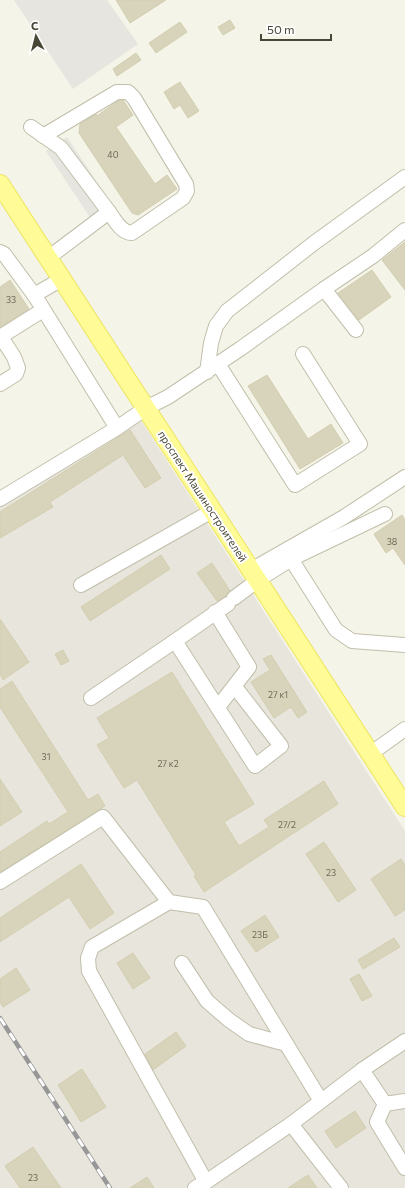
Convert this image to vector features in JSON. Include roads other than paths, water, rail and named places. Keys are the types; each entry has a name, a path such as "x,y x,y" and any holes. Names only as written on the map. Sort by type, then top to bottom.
{"main road":[{"name":"проспект Машиностроителей","path":"0,184 405,807"}],"lane":[{"path":"31,127 43,136 61,148 121,228 128,233 132,233 183,198 187,191 186,184 134,98 128,92 117,92 43,136"},
{"path":"302,354 360,444 295,485 213,368 210,343 216,326 227,311 314,243 405,177"},
{"path":"48,258 109,212"},
{"path":"0,499 213,368 324,289 377,260 405,230"},
{"path":"0,252 4,254 34,295 117,428"},
{"path":"34,295 62,279"},
{"path":"324,289 356,330"},
{"path":"0,384 16,374 18,368 14,358 0,337 43,310"},
{"path":"91,698 231,601 254,575 405,477"},
{"path":"81,586 212,511"},
{"path":"254,575 385,514"},
{"path":"291,559 336,630 352,641 405,645"},
{"path":"215,612 249,667 218,707"},
{"path":"175,641 256,766 281,746 235,687"},
{"path":"370,754 405,729"},
{"path":"0,882 103,817 170,902"},
{"path":"321,1101 203,907 170,902 92,947 88,958 89,971 201,1185 291,1124 362,1070 405,1041"},
{"path":"182,963 207,1001 228,1020 249,1034 286,1044"},
{"path":"362,1070 385,1104"},
{"path":"385,1104 405,1100"},
{"path":"385,1104 377,1122 405,1168"},
{"path":"291,1124 340,1188"}],"railway":[{"path":"0,1018 110,1188"}]}
